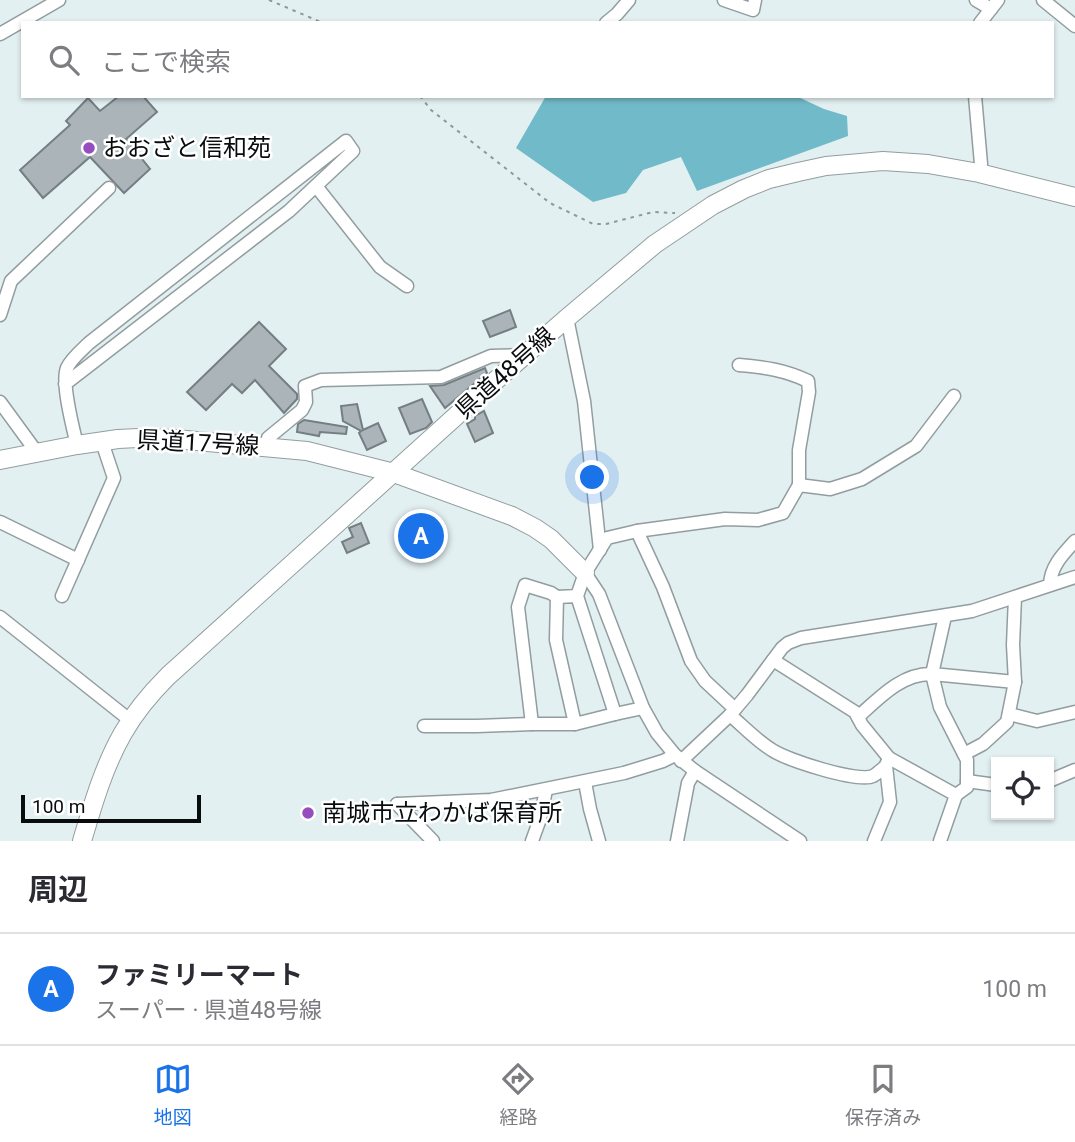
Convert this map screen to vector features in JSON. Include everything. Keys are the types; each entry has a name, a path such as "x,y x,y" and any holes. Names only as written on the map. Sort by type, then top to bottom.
{"main road":[{"name":"県道48号線","path":"82,841 103,776 123,734 158,687 185,659 567,318 655,244 695,216 744,189 769,179 826,166 883,161 928,164 979,173 1075,197"},
{"name":"県道17号線","path":"0,460 76,445 128,439 175,439 307,451 394,472 489,507 535,528 565,552 585,573"}],"street":[{"path":"23,21 59,0"},
{"path":"608,21 629,0"},
{"path":"724,0 753,10 755,0"},
{"path":"976,0 994,4 981,21"},
{"path":"1043,0 1075,26"},
{"path":"0,34 21,22"},
{"path":"975,98 981,164 979,173"},
{"path":"65,384 289,211 354,150 346,141 89,343 68,367 65,384 76,445"},
{"path":"316,186 380,267 407,286"},
{"path":"0,315 11,281 109,188"},
{"path":"567,318 584,401 600,550"},
{"path":"266,447 268,438 302,410 306,402 305,386 313,382 441,377 491,356 525,355"},
{"path":"615,714 577,596 585,573 607,538 637,531 725,519 758,520 783,513 799,485 799,450 809,392 808,381 770,368 738,365"},
{"path":"799,485 830,489 862,479 916,446 954,396"},
{"path":"0,402 38,454"},
{"path":"62,596 114,478 102,442"},
{"path":"0,522 78,560"},
{"path":"637,531 663,587 691,661 732,712 773,751 801,762 863,778 873,776 888,762"},
{"path":"1050,584 1051,574 1061,556 1075,541"},
{"path":"585,573 599,594 643,708 657,733 678,758 695,771 799,841"},
{"path":"432,841 397,804 491,800 585,782 678,758 732,712 782,648 795,639 972,611 1075,576"},
{"path":"532,724 518,607 525,585 557,597 577,596"},
{"path":"557,597 556,640 575,724"},
{"path":"964,754 983,744 1007,722 1015,682 1015,597"},
{"path":"940,841 956,794 967,787 967,760 940,707 932,674 945,616"},
{"path":"0,617 131,721"},
{"path":"773,660 855,712 888,762 956,794"},
{"path":"858,717 885,692 925,674 1015,682"},
{"path":"424,726 575,724 643,708"},
{"path":"1009,714 1037,721 1075,712"},
{"path":"874,841 890,803 888,762"},
{"path":"1054,779 1075,770"},
{"path":"677,841 688,783 695,771"},
{"path":"967,781 991,784"},
{"path":"585,782 599,841"},
{"path":"532,841 547,790"}],"path":[{"path":"269,0 318,21"},
{"path":"422,98 431,110 550,203 593,224 606,224 653,212 695,216"}],"shaded area":[{"path":"545,98 800,98 847,116 848,136 697,191 681,157 643,170 626,193 593,202 516,148"}],"building":[{"name":"おおざと信和苑","path":"88,98 100,111 116,98 145,98 157,112 126,139 150,169 124,193 90,157 43,198 20,170 70,125 66,121"},
{"path":"510,310 516,327 490,337 483,321"},
{"path":"259,322 286,349 269,366 297,394 297,399 284,413 255,380 242,393 232,384 206,410 187,392"},
{"path":"485,368 487,373 445,408 430,386 444,385"},
{"path":"422,399 432,422 426,428 410,434 399,408"},
{"path":"357,404 363,430 378,423 386,441 367,450 359,433 361,431 343,421 341,406"},
{"path":"484,411 493,433 475,442 467,424"},
{"path":"304,420 347,427 346,434 320,432 319,436 297,432 298,424"},
{"path":"361,523 369,543 347,553 342,542 353,537 349,528"},
{"path":"436,524 441,541 406,549 402,531"}],"place":[{"name":"おおざと信和苑","path":"89,148"},
{"name":"ファミリーマート","path":"421,536"},
{"name":"南城市立わかば保育所","path":"308,813"}]}
